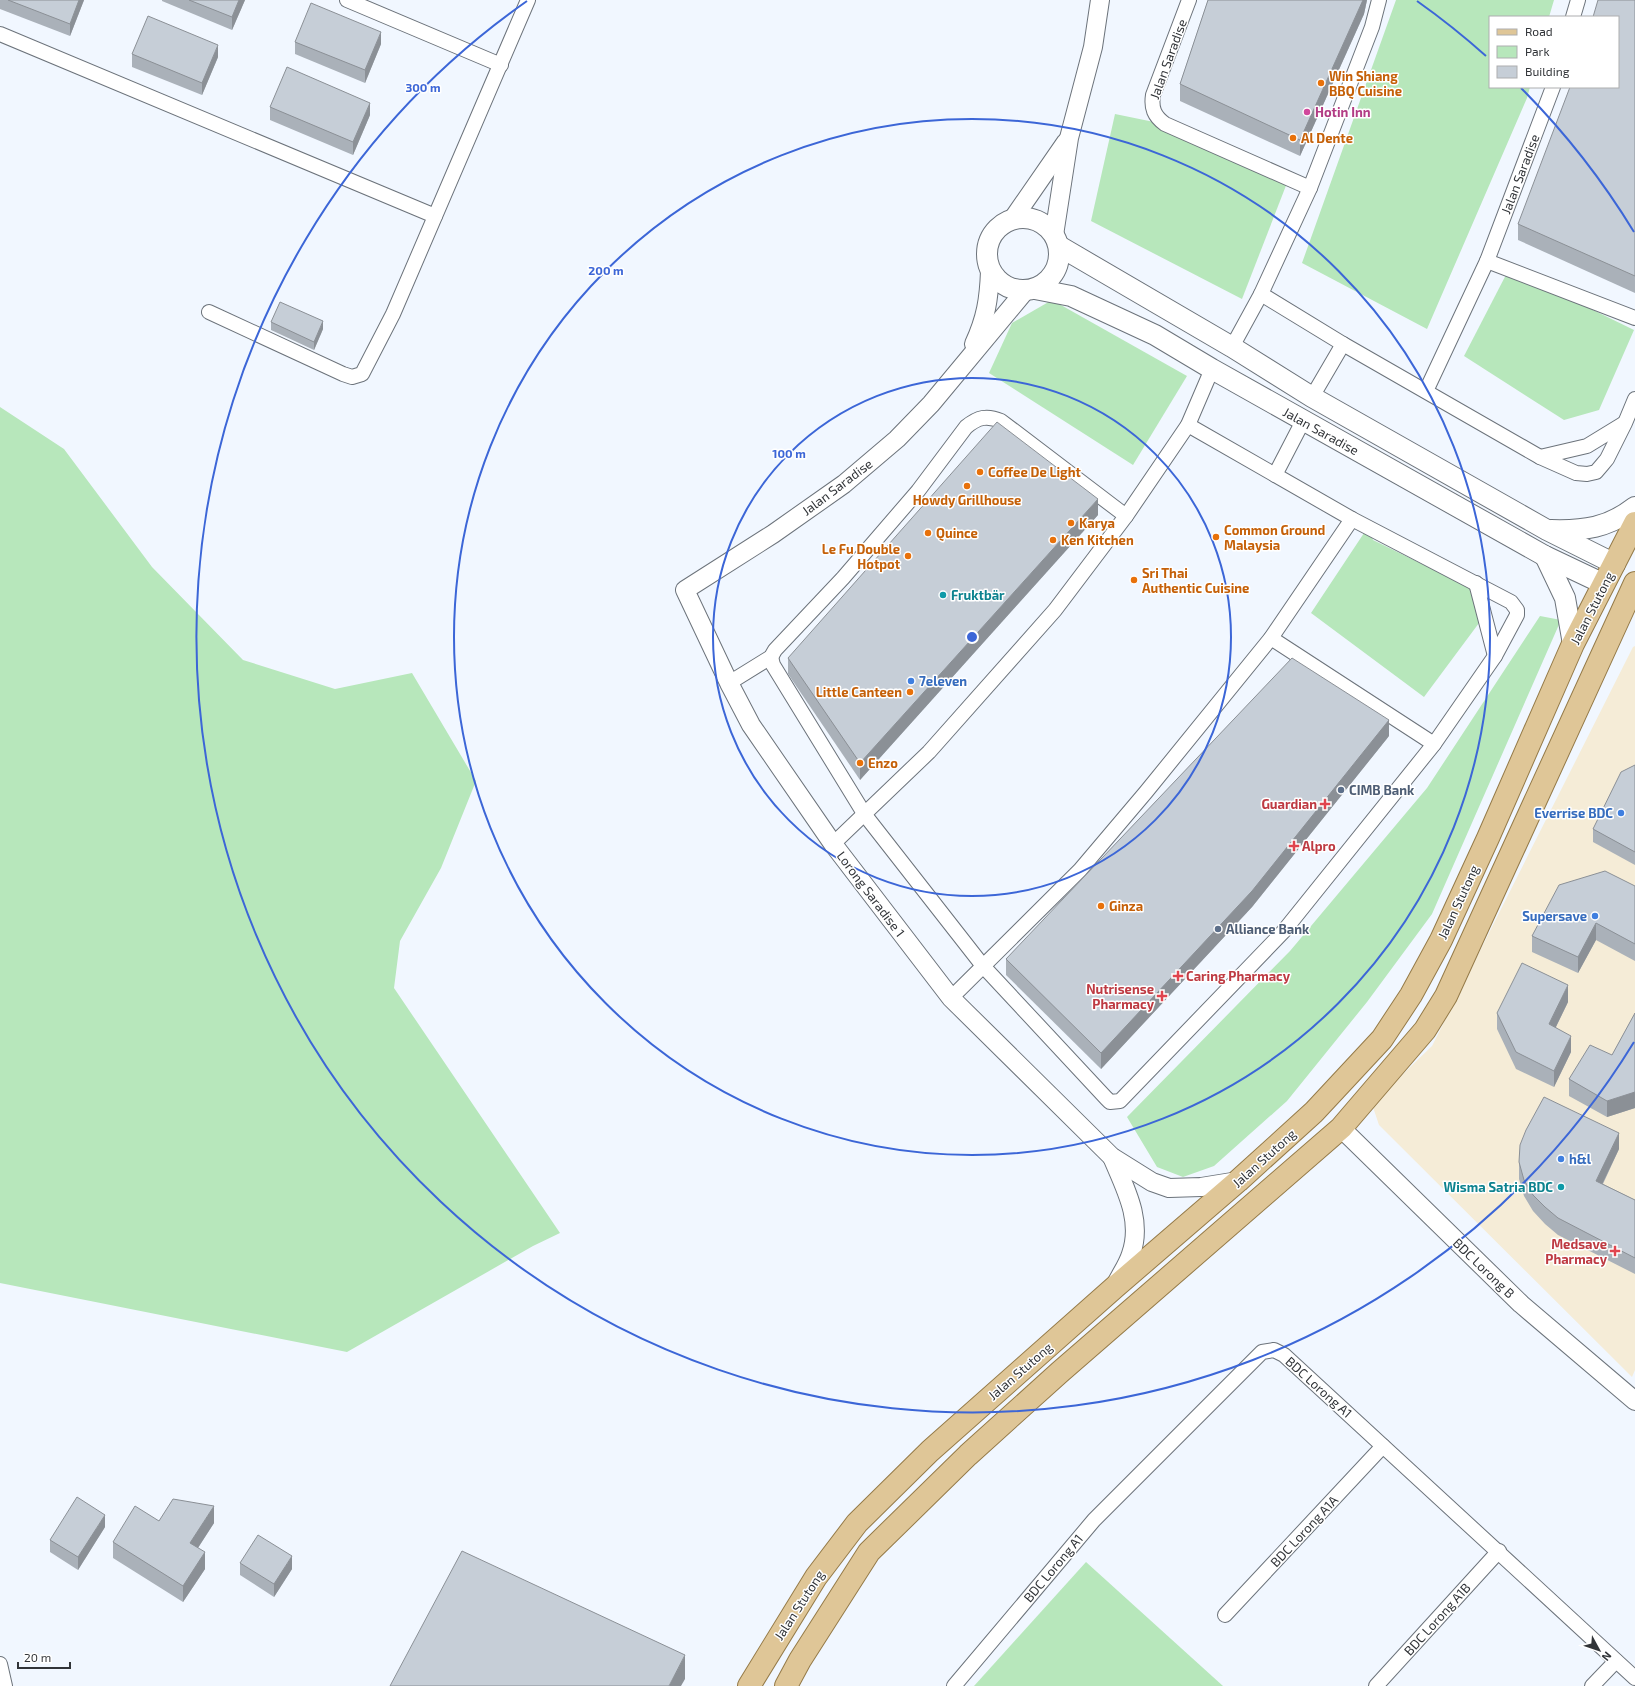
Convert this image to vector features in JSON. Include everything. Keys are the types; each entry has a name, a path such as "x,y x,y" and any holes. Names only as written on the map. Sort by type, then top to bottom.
{"main road":[{"path":"1024,218 1036,220 1046,226 1057,240 1060,256 1055,272 1044,284 1030,290 1008,288 998,280 990,270 987,259 988,246 992,235 1001,226 1012,220 1024,218"},
{"name":"Jalan Saradise","path":"1057,240 1312,397 1547,530 1615,564"},
{"name":"Jalan Saradise","path":"1030,290 1070,296 1156,335 1303,421 1545,556 1604,584"},
{"path":"1547,530 1589,529 1612,521 1635,507"},
{"name":"Jalan Stutong","path":"749,1686 816,1577 857,1524 930,1452 1115,1287 1238,1181 1314,1112 1382,1039 1411,995 1440,940 1485,845 1573,644 1635,523"},
{"path":"1545,556 1565,598 1573,644"},
{"path":"1615,564 1635,575"},
{"path":"1604,584 1633,592"},
{"name":"Jalan Stutong","path":"786,1686 800,1660 869,1552 968,1456 1060,1372 1341,1128 1425,1030 1446,996 1633,592"},
{"path":"1314,1112 1341,1128"}],"street":[{"path":"347,0 500,65"},
{"path":"208,312 343,374 352,377 362,374 393,314 528,0"},
{"path":"1057,240 1069,138 1093,47 1100,0"},
{"name":"Jalan Saradise","path":"1189,0 1153,95 1151,103 1156,115 1165,124 1310,188"},
{"path":"1232,347 1261,294 1310,188 1372,27 1379,0"},
{"path":"1573,16 1578,0"},
{"path":"0,34 435,216"},
{"name":"Jalan Saradise","path":"1426,391 1487,260 1553,88"},
{"path":"1012,220 1069,138"},
{"path":"1487,260 1635,318"},
{"path":"968,359 982,327 989,299 990,270"},
{"name":"Jalan Saradise","path":"684,590 773,534 844,484 897,439 931,404 968,359 1030,290"},
{"path":"1261,294 1343,344 1540,457 1576,473 1587,474 1596,472 1607,459 1635,399"},
{"name":"Jalan Saradise","path":"1312,397 1343,344"},
{"path":"833,844 865,815 929,752 1050,616 1126,516 1188,425 1212,369"},
{"path":"729,683 771,657 775,650 843,578 918,491 966,426 974,420 983,417 1001,421 1126,516"},
{"path":"1275,475 1303,421"},
{"path":"1540,457 1587,446 1606,436 1625,423"},
{"path":"771,657 773,665 865,815 983,966 1110,1102 1120,1101 1283,932 1434,744 1495,656 1516,620 1517,610 1511,602 1352,519 1188,425"},
{"path":"951,998 1080,870 1146,792 1272,638 1352,519"},
{"path":"1476,583 1495,656"},
{"name":"Lorong Saradise 1","path":"684,590 729,683 752,725 833,844 951,998 1112,1157"},
{"path":"1272,638 1434,744"},
{"name":"BDC Lorong B","path":"1341,1128 1521,1304 1635,1402"},
{"path":"1112,1157 1152,1182 1169,1188 1201,1187 1238,1181"},
{"path":"1112,1157 1134,1214 1136,1237 1131,1254 1115,1287"},
{"name":"BDC Lorong A1","path":"954,1686 1094,1520 1262,1352 1274,1350 1284,1355 1635,1678"},
{"name":"BDC Lorong A1A","path":"1225,1615 1383,1446"},
{"name":"BDC Lorong A1B","path":"1376,1686 1499,1552"},
{"path":"1592,1686 1616,1661"},
{"path":"0,1664 5,1686"}],"shaded area":[{"path":"1635,646 1635,1370 1632,1377 1379,1125 1372,1104 1432,1046 1633,647"}],"green space":[{"path":"1396,0 1554,0 1549,16 1489,16 1489,88 1530,88 1527,98 1427,329 1302,263"},
{"path":"1115,114 1154,122 1287,183 1242,299 1091,221"},
{"path":"1509,269 1634,330 1599,410 1564,420 1464,356"},
{"path":"1052,300 1187,376 1133,465 989,373 1012,323"},
{"path":"0,407 64,449 152,567 243,660 335,689 412,673 476,781 441,868 400,941 394,988 560,1233 533,1246 347,1352 0,1283"},
{"path":"1368,527 1373,540 1471,588 1479,623 1424,697 1311,613"},
{"path":"1540,616 1561,620 1432,914 1367,1002 1287,1101 1214,1166 1183,1177 1157,1167 1127,1117 1290,951 1427,788"},
{"path":"1086,1562 1223,1686 974,1686"}],"building":[{"path":"8,0 79,0 70,24"},
{"path":"189,0 239,0 232,17"},
{"path":"1208,0 1363,0 1300,140 1180,84"},
{"path":"1598,0 1635,0 1635,276 1518,224 1570,88 1619,88 1619,16 1593,16"},
{"path":"311,3 381,32 365,70 295,42"},
{"path":"148,16 218,45 202,83 132,54"},
{"path":"287,67 370,103 353,142 270,107"},
{"path":"280,302 323,321 314,342 271,322"},
{"name":"Fruktbär","path":"997,422 1098,499 860,763 788,658"},
{"path":"1292,658 1389,720 1252,891 1101,1053 1006,959"},
{"name":"Everrise BDC","path":"1635,765 1635,852 1593,829 1621,772"},
{"path":"1605,871 1635,886 1635,944 1596,923 1578,957 1532,936 1559,885"},
{"path":"1522,963 1568,985 1549,1024 1571,1036 1554,1071 1516,1052 1497,1013"},
{"path":"1635,1013 1635,1092 1607,1101 1569,1079 1590,1045 1612,1055"},
{"name":"Wisma Satria BDC","path":"1544,1097 1619,1133 1596,1181 1635,1200 1635,1258 1558,1218 1533,1195 1524,1180 1519,1162 1520,1145 1526,1130"},
{"path":"77,1497 105,1515 78,1557 50,1540"},
{"path":"173,1499 214,1506 190,1543 205,1552 183,1586 113,1542 135,1506 159,1521"},
{"path":"258,1535 292,1556 274,1584 240,1563"},
{"path":"462,1551 685,1655 669,1686 390,1686"}],"place":[{"name":"Win Shiang BBQ Cuisine","path":"1321,83"},
{"name":"Hotin Inn","path":"1307,112"},
{"name":"Al Dente","path":"1293,138"},
{"name":"Coffee De Light","path":"980,472"},
{"name":"Howdy Grillhouse","path":"967,486"},
{"name":"Karya","path":"1071,523"},
{"name":"Quince","path":"928,533"},
{"name":"Common Ground Malaysia","path":"1216,537"},
{"name":"Ken Kitchen","path":"1053,540"},
{"name":"Le Fu Double Hotpot","path":"908,556"},
{"name":"Sri Thai Authentic Cuisine","path":"1134,580"},
{"name":"Fruktbär","path":"943,595"},
{"name":"7eleven","path":"911,681"},
{"name":"Little Canteen","path":"910,692"},
{"name":"Enzo","path":"860,763"},
{"name":"CIMB Bank","path":"1341,790"},
{"name":"Guardian","path":"1325,804"},
{"name":"Everrise BDC","path":"1621,813"},
{"name":"Alpro","path":"1294,846"},
{"name":"Ginza","path":"1101,906"},
{"name":"Supersave","path":"1595,916"},
{"name":"Alliance Bank","path":"1218,929"},
{"name":"Caring Pharmacy","path":"1178,976"},
{"name":"Nutrisense Pharmacy","path":"1162,996"},
{"name":"h&l","path":"1561,1159"},
{"name":"Wisma Satria BDC","path":"1561,1187"},
{"name":"Medsave Pharmacy","path":"1615,1251"}]}
